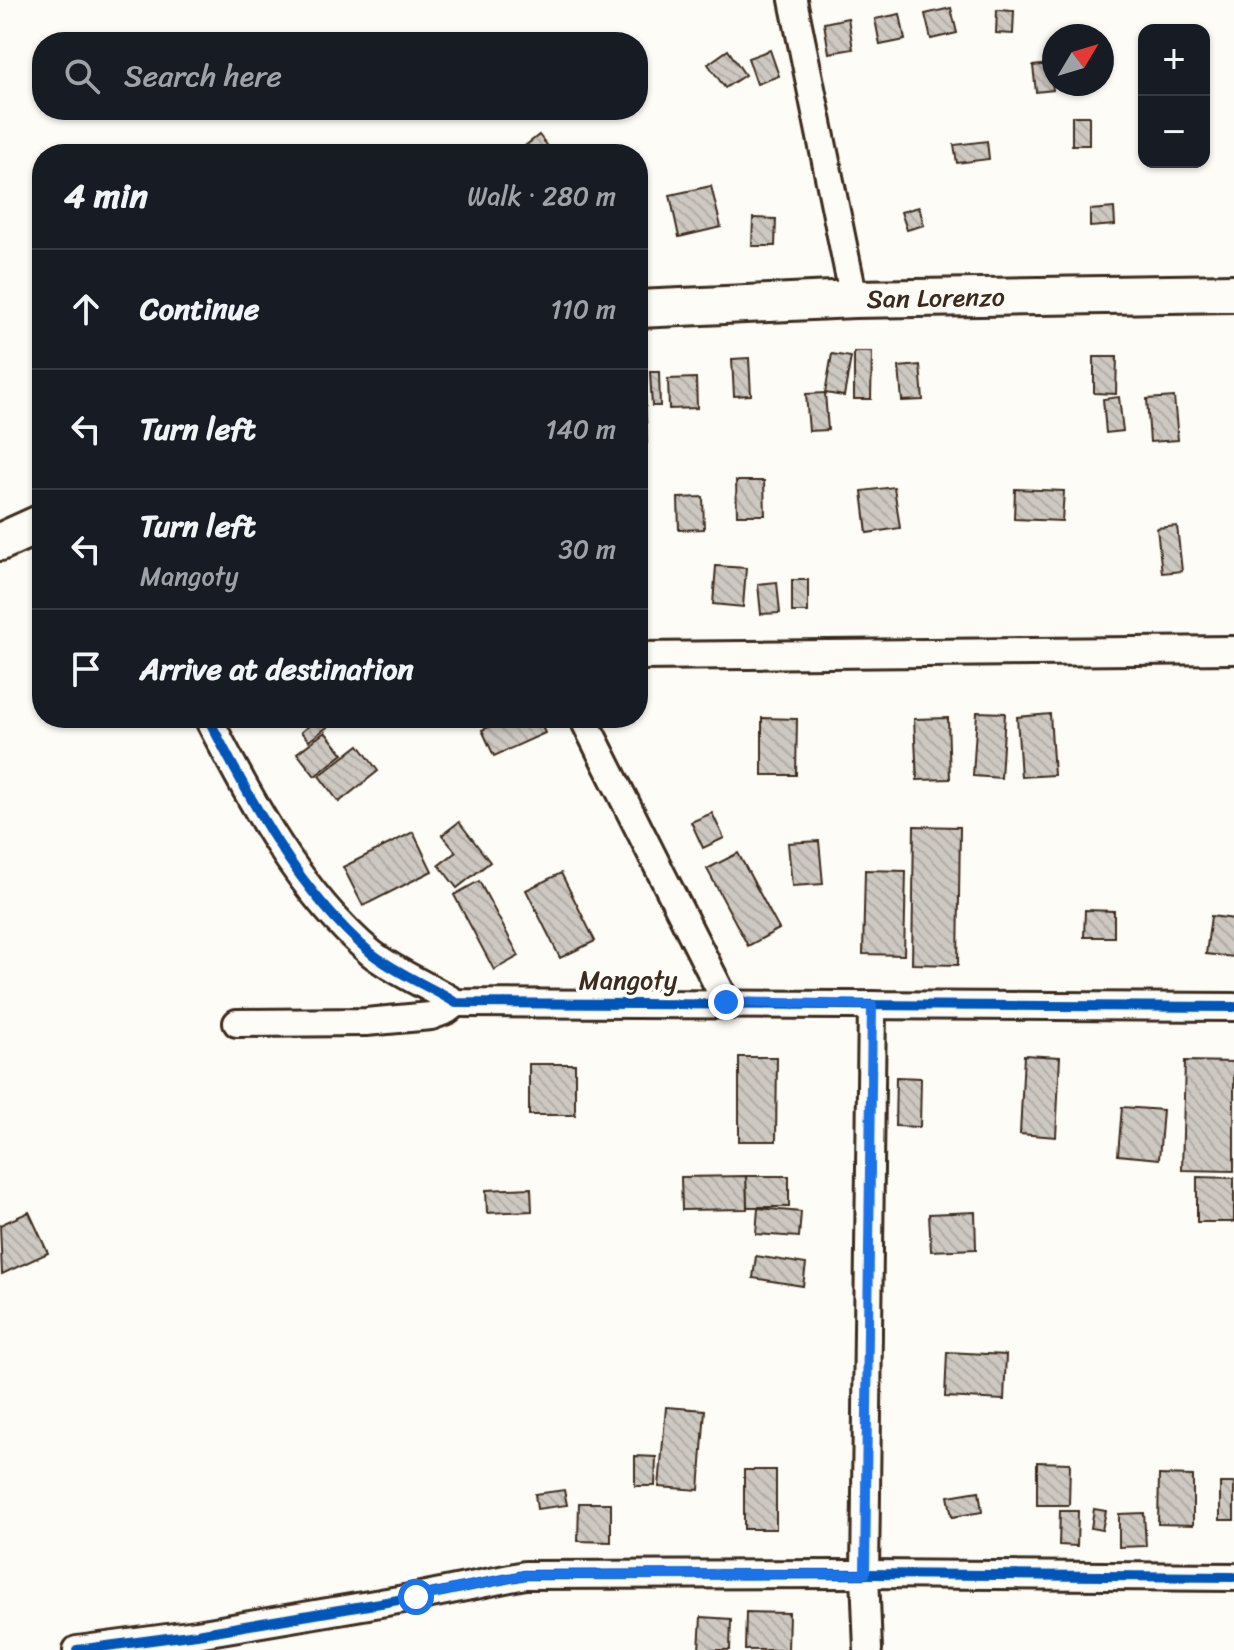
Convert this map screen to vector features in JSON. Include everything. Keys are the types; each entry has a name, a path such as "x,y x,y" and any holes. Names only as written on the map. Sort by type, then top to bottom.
{"street":[{"path":"793,0 854,299"},
{"name":"San Lorenzo","path":"648,309 854,299 1234,293"},
{"path":"0,542 32,528"},
{"path":"648,656 1234,650"},
{"path":"213,728 282,848 323,907 374,955 456,1003"},
{"path":"588,728 726,1002"},
{"name":"Mangoty","path":"237,1023 366,1022 431,1016 456,1003 1234,1007"},
{"path":"868,1650 865,1574 872,1005"},
{"path":"77,1650 197,1634 525,1575 1234,1577"}],"building":[{"path":"951,8 957,33 931,39 925,14"},
{"path":"997,10 1014,11 1013,34 996,33"},
{"path":"900,14 905,40 880,45 875,19"},
{"path":"848,18 853,49 829,53 824,23"},
{"path":"728,50 745,75 725,88 708,64"},
{"path":"770,50 779,76 757,84 748,58"},
{"path":"1042,65 1042,91 1036,92 1033,66"},
{"path":"1072,116 1089,116 1089,145 1072,145"},
{"path":"539,135 546,144 528,144"},
{"path":"987,141 989,159 957,163 954,145"},
{"path":"711,186 721,227 679,237 670,195"},
{"path":"919,207 924,225 907,230 901,212"},
{"path":"1114,208 1115,225 1090,227 1090,210"},
{"path":"753,218 776,219 775,246 752,246"},
{"path":"854,352 872,352 871,399 854,399"},
{"path":"832,354 851,357 844,396 825,393"},
{"path":"1094,357 1117,357 1116,394 1094,393"},
{"path":"749,358 751,395 734,396 732,359"},
{"path":"920,365 923,400 902,401 899,367"},
{"path":"650,372 659,372 660,406 652,406"},
{"path":"696,378 697,408 669,409 668,379"},
{"path":"825,393 828,430 809,431 806,394"},
{"path":"1119,397 1123,431 1106,433 1103,399"},
{"path":"1174,397 1178,440 1150,442 1147,399"},
{"path":"736,481 764,481 765,515 737,515"},
{"path":"894,487 900,528 867,533 862,491"},
{"path":"1015,489 1064,491 1062,521 1014,519"},
{"path":"703,497 704,529 679,530 678,498"},
{"path":"1177,526 1182,571 1162,573 1157,528"},
{"path":"716,566 746,568 743,607 713,604"},
{"path":"792,580 808,580 808,612 792,612"},
{"path":"777,582 780,613 761,614 758,584"},
{"path":"977,712 1005,713 1001,778 973,776"},
{"path":"1050,714 1054,775 1021,777 1017,717"},
{"path":"762,718 797,719 796,775 762,775"},
{"path":"948,718 950,779 917,780 914,719"},
{"path":"306,728 326,728 309,741 301,732"},
{"path":"543,728 545,733 494,756 482,730"},
{"path":"325,732 343,754 315,776 297,753"},
{"path":"359,745 378,771 339,802 319,776"},
{"path":"712,813 724,838 703,848 691,822"},
{"path":"459,822 490,862 457,888 439,865 456,852 442,835"},
{"path":"914,826 960,827 958,965 912,964"},
{"path":"413,832 432,871 363,906 343,867"},
{"path":"819,841 823,884 792,886 788,843"},
{"path":"738,853 779,929 748,946 707,869"},
{"path":"865,870 906,871 904,955 863,954"},
{"path":"561,873 595,941 560,958 526,890"},
{"path":"479,881 519,956 494,970 454,895"},
{"path":"1085,910 1114,911 1114,937 1084,937"},
{"path":"1211,916 1234,919 1234,957 1206,954"},
{"path":"1024,1055 1060,1057 1056,1137 1020,1134"},
{"path":"739,1057 777,1057 776,1141 739,1141"},
{"path":"1185,1061 1234,1062 1234,1171 1182,1170"},
{"path":"529,1064 575,1064 575,1115 529,1115"},
{"path":"896,1077 921,1078 920,1127 895,1126"},
{"path":"1122,1107 1163,1110 1159,1159 1118,1155"},
{"path":"746,1176 789,1176 789,1207 747,1207"},
{"path":"746,1176 747,1209 682,1210 681,1177"},
{"path":"1197,1177 1234,1178 1234,1222 1197,1222"},
{"path":"531,1188 532,1211 487,1213 486,1190"},
{"path":"758,1208 801,1212 799,1237 756,1234"},
{"path":"29,1212 48,1253 2,1274 0,1225"},
{"path":"975,1212 976,1249 931,1251 929,1214"},
{"path":"756,1256 806,1264 803,1286 753,1278"},
{"path":"947,1352 1006,1355 1004,1400 945,1397"},
{"path":"666,1407 705,1410 699,1490 659,1487"},
{"path":"635,1456 656,1457 655,1486 635,1486"},
{"path":"1037,1462 1070,1463 1069,1505 1037,1505"},
{"path":"744,1470 776,1470 776,1529 744,1529"},
{"path":"1159,1475 1193,1476 1193,1525 1158,1524"},
{"path":"1220,1483 1234,1483 1234,1520 1220,1520"},
{"path":"564,1490 567,1505 537,1509 535,1494"},
{"path":"979,1491 982,1512 952,1517 948,1496"},
{"path":"579,1503 611,1503 611,1542 578,1541"},
{"path":"1094,1509 1106,1511 1102,1530 1091,1528"},
{"path":"1060,1511 1078,1511 1077,1546 1059,1545"},
{"path":"1144,1513 1146,1546 1119,1547 1119,1514"},
{"path":"746,1612 789,1613 788,1650 745,1650"},
{"path":"701,1617 731,1619 730,1650 699,1650"}],"cycle path":[{"path":"213,728 259,813 321,902 371,953 456,1003 1234,1007"},
{"path":"77,1650 197,1634 525,1575 1234,1577"}],"route":[{"path":"416,1597 525,1575 865,1574 872,1005 726,1002"}]}
